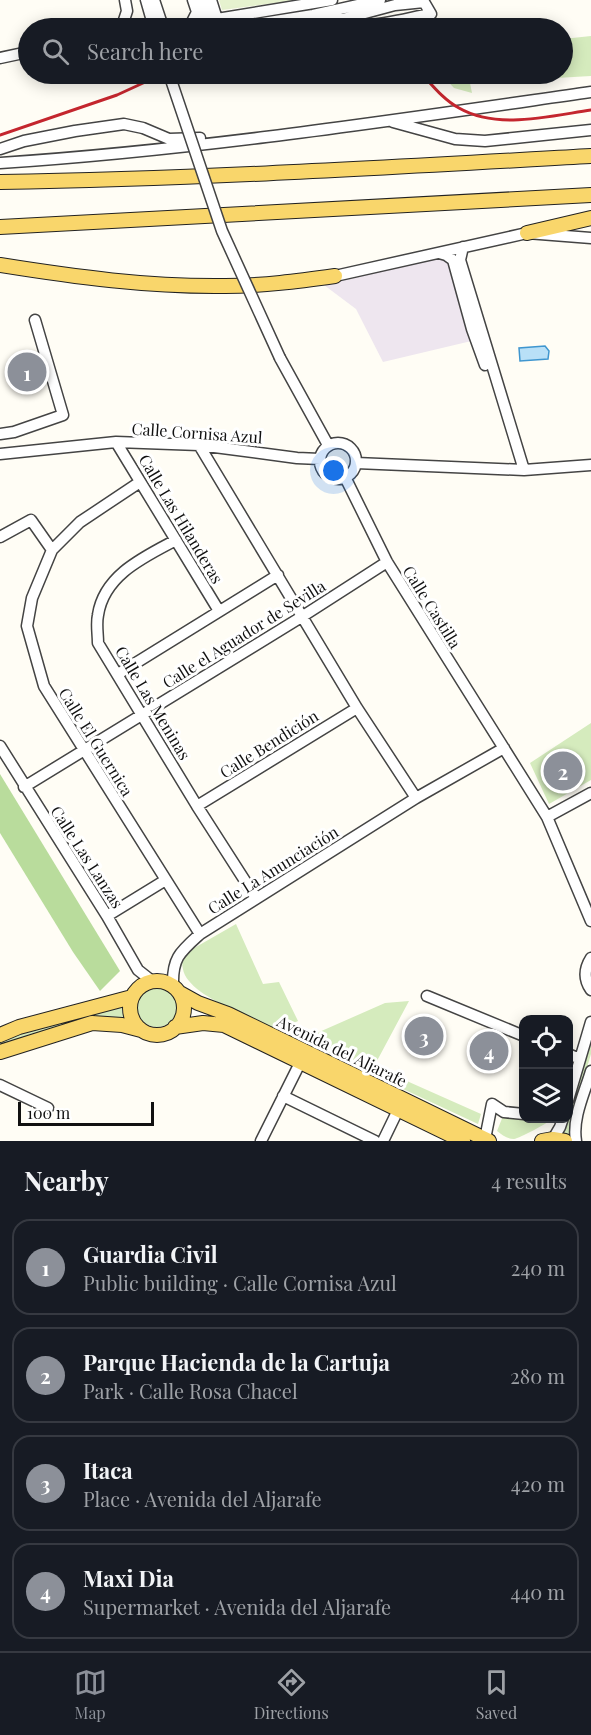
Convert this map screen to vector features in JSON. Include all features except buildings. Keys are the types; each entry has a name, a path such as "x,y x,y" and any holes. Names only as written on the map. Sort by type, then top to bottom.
{"main road":[{"path":"0,182 137,179 591,156"},
{"path":"0,227 591,195"},
{"path":"527,233 591,218"},
{"path":"0,265 79,278 191,286 263,285 335,276"},
{"path":"0,1052 92,1023 122,1025 159,1035 176,1027 181,1020 184,1011 183,1002 176,990 159,980 143,984 132,997 129,1006 130,1015 141,1030"},
{"name":"Avenida del Aljarafe","path":"176,990 487,1140"},
{"path":"0,1035 20,1027 132,997"},
{"name":"Avenida del Aljarafe","path":"176,1027 203,1023 224,1025 463,1141"}],"street":[{"path":"125,0 127,11 125,18"},
{"path":"193,0 197,12 207,18"},
{"path":"203,0 211,18"},
{"path":"211,0 213,18"},
{"path":"244,18 332,0"},
{"path":"292,18 380,0"},
{"path":"346,18 395,5 424,2 431,14 408,18"},
{"path":"149,3 157,18"},
{"path":"194,18 197,12"},
{"path":"323,13 342,18"},
{"path":"0,58 18,54"},
{"path":"172,84 222,231 280,358 328,445"},
{"path":"0,163 123,153 263,137 591,92"},
{"path":"388,121 455,139 485,141 591,130"},
{"path":"0,149 24,141 124,124 143,128 169,139 263,137"},
{"path":"335,276 527,233 591,238"},
{"path":"463,247 460,260 524,470"},
{"path":"438,253 453,260 472,330 492,385 504,406"},
{"path":"0,434 14,432 63,415 35,320"},
{"name":"Calle Cornisa Azul","path":"0,454 116,442 199,445 320,459"},
{"name":"Calle Las Hilanderas","path":"116,442 219,612"},
{"path":"339,442 354,452 356,463 353,471 345,477 335,479 326,474 320,465 321,453 328,445 339,442"},
{"path":"199,445 357,708 416,798"},
{"path":"356,463 524,470 591,465"},
{"name":"Calle Castilla","path":"345,477 387,562 547,817 591,921"},
{"path":"0,537 31,520 52,550 80,522 140,482"},
{"name":"Calle Las Meninas","path":"176,540 136,562 108,587 98,615 98,643 256,898"},
{"name":"Calle El Guernica","path":"52,550 32,598 27,626 44,686 164,881 200,934"},
{"name":"Calle el Aguador de Sevilla","path":"24,787 387,562"},
{"path":"118,674 278,575"},
{"name":"Calle Bendición","path":"197,806 357,708"},
{"name":"Calle Las Lanzas","path":"0,746 107,916 138,970 152,981"},
{"name":"Calle La Anunciación","path":"176,990 172,970 179,952 200,934 416,798 504,748"},
{"path":"547,817 591,793"},
{"path":"107,916 164,881"},
{"path":"591,958 586,969 586,978 591,990"},
{"path":"427,996 519,1034"},
{"path":"573,1083 591,1022"},
{"path":"573,1056 580,1059"},
{"path":"261,1141 300,1063"},
{"path":"576,1141 574,1132 591,1071"},
{"path":"0,1084 48,1108"},
{"path":"283,1096 375,1141"},
{"path":"487,1140 492,1104 504,1112 519,1114"},
{"path":"383,1141 398,1110"},
{"path":"553,1140 562,1123"}],"shaded area":[{"path":"456,249 484,338 383,362 356,309 316,279"},
{"path":"338,450 346,453 349,461 346,469 338,472 330,469 327,461 330,453"}],"green space":[{"path":"219,0 299,0 222,10"},
{"path":"591,36 591,76 573,77 573,38"},
{"path":"450,84 470,84 472,93 454,88"},
{"path":"591,723 591,780 549,804 530,763"},
{"path":"0,774 120,971 100,991 73,952 0,833"},
{"path":"236,924 263,984 279,982 298,1021 279,1030 206,996 185,975 182,955"},
{"path":"157,987 171,993 177,1007 171,1021 157,1027 143,1021 137,1007 143,993"},
{"path":"409,1001 371,1072 301,1040 385,1003"},
{"path":"122,1003 125,1021 0,1047 0,1040"},
{"path":"591,1043 591,1054 573,1115 573,1104"},
{"path":"391,1074 481,1114 478,1124 388,1082"},
{"path":"503,1116 519,1119 519,1123 546,1123 514,1139 507,1138 497,1131"},
{"path":"571,1123 570,1136 561,1133 567,1124"}],"water":[{"path":"545,346 549,351 548,359 520,361 519,348"}],"railway":[{"path":"0,135 117,95 141,84"},
{"path":"431,84 459,108 474,115 490,118 524,120 591,110"}],"place":[{"name":"Guardia Civil","path":"27,372"},
{"name":"Parque Hacienda de la Cartuja","path":"563,771"},
{"name":"Itaca","path":"424,1036"},
{"name":"Maxi Dia","path":"489,1051"}]}
